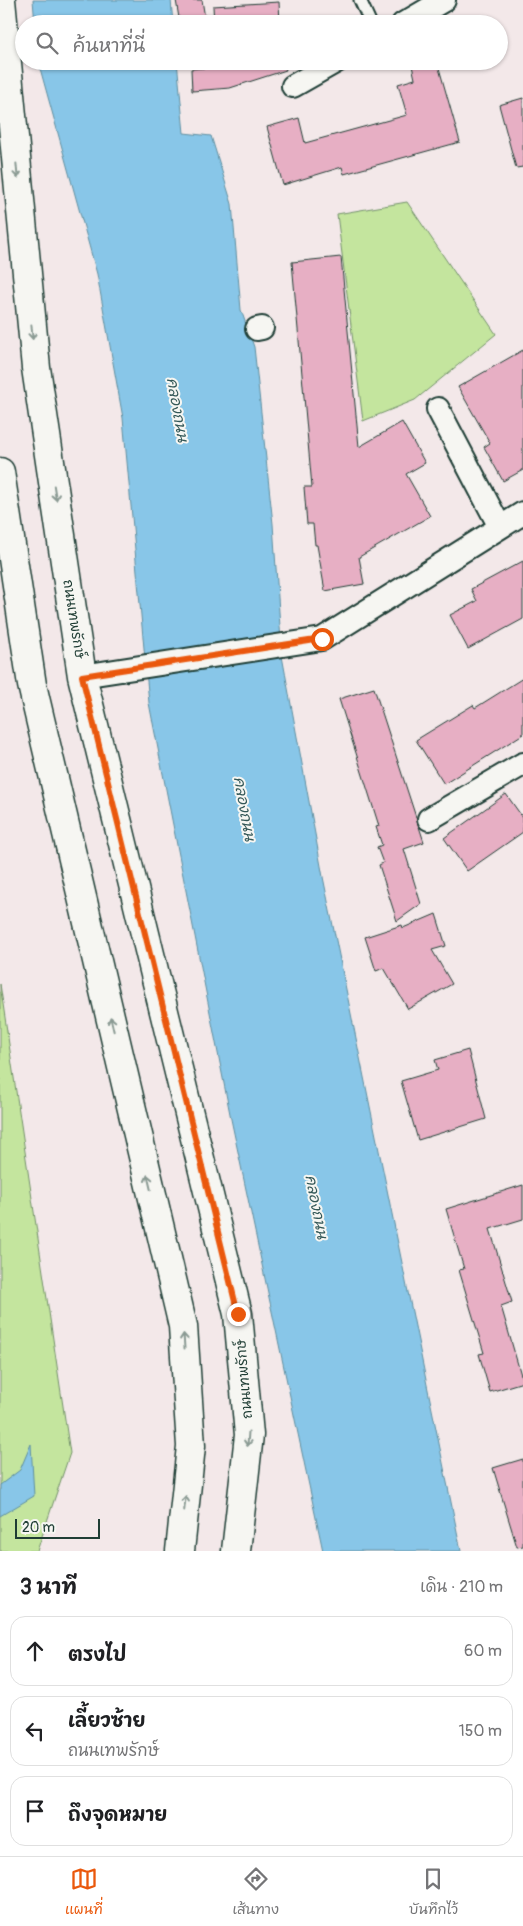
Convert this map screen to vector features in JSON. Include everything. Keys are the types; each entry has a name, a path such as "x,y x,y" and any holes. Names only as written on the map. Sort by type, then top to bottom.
{"main road":[{"name":"ถนนเทพรักษ์","path":"1,0 36,368 82,676 238,1314 249,1435 236,1551"},
{"path":"0,472 32,686 183,1326 191,1446 180,1551"}],"street":[{"path":"418,15 444,0"},
{"path":"293,86 321,70"},
{"path":"438,409 500,527"},
{"path":"82,676 322,639 523,513"},
{"path":"429,818 523,764"}],"lane":[{"path":"360,0 367,15"}],"green space":[{"path":"407,202 496,334 415,400 363,421 337,214"},
{"path":"0,984 70,1453 37,1551 0,1551"}],"water":[{"path":"33,0 171,0 172,15 34,15"},
{"name":"คลองถนน","path":"40,70 178,70 184,133 211,136 232,204 241,310 254,347 273,524 282,656 323,877 461,1551 323,1551 231,1119 149,703 123,418 97,274"},
{"path":"31,1444 34,1496 0,1516 0,1485 20,1470"}],"building":[{"path":"176,0 202,0 204,15 178,15"},
{"path":"279,2 280,15 214,15 213,6"},
{"path":"191,70 286,70 230,88 192,91"},
{"path":"413,70 440,70 460,142 344,174 342,167 283,185 267,127 299,118 305,143 407,115 398,84 415,79"},
{"path":"523,98 523,167 516,168 499,105"},
{"path":"341,257 359,447 402,422 425,463 406,474 430,516 359,557 364,584 325,591 317,545 315,545 313,524 307,524 304,487 312,487 292,262"},
{"path":"523,350 523,470 503,481 484,447 490,443 458,387"},
{"path":"523,561 523,619 468,649 450,615 477,601 471,589"},
{"path":"523,678 523,734 444,784 416,740 473,705 475,708"},
{"path":"374,688 424,842 404,849 421,904 397,921 379,865 383,863 377,847 382,845 376,827 379,826 339,699"},
{"path":"506,794 523,818 523,832 467,871 444,838"},
{"path":"436,914 446,946 432,950 452,984 408,1009 384,968 376,971 365,937 402,925 403,928"},
{"path":"468,1050 486,1119 418,1140 401,1081 438,1070 435,1060"},
{"path":"523,1185 523,1219 490,1229 512,1302 501,1306 523,1382 490,1392 479,1354 484,1353 459,1270 464,1269 446,1209"},
{"path":"523,1459 523,1546 517,1547 493,1468"}],"route":[{"path":"238,1314 82,676 322,639"}]}
